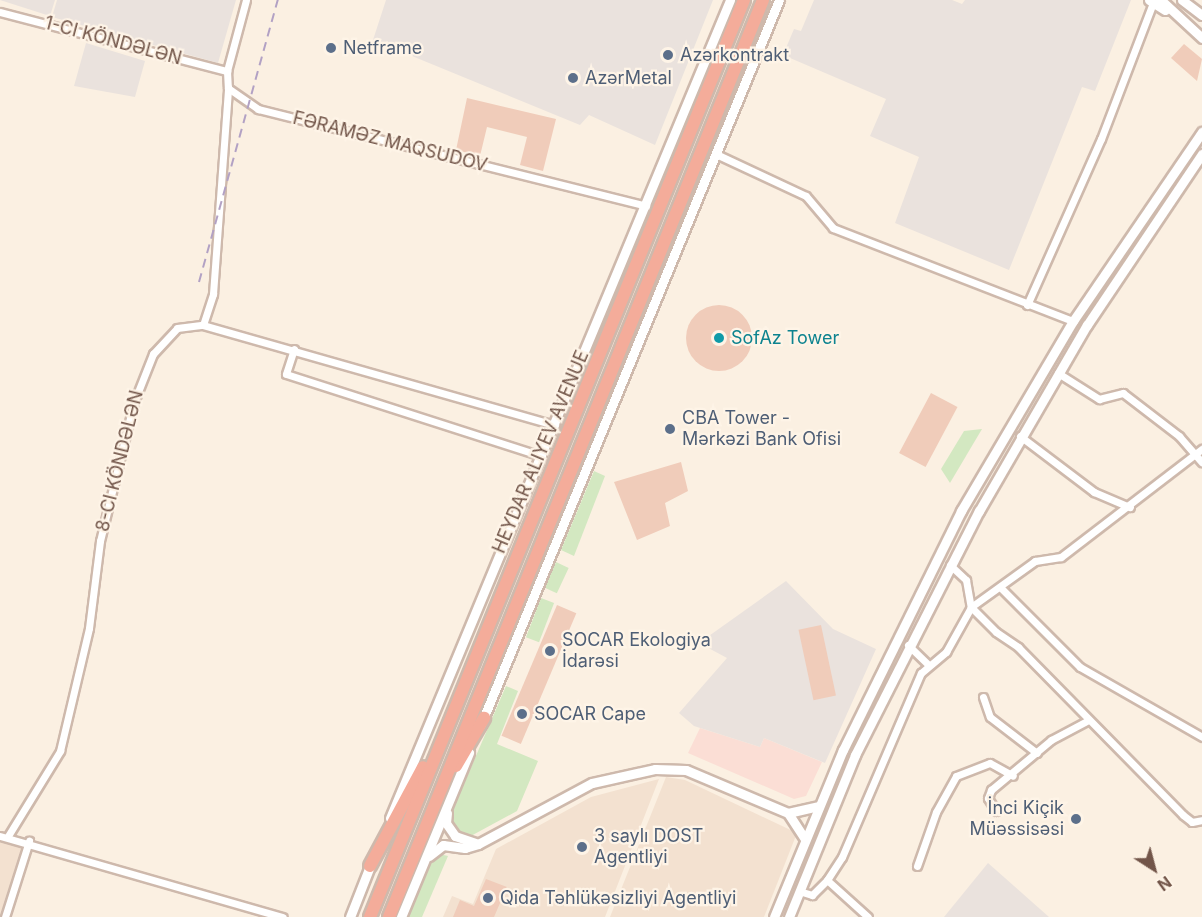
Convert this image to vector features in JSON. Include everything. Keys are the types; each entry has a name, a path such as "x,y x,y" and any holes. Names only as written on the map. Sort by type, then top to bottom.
{"highway":[{"name":"HEYDAR ALIYEV AVENUE","path":"370,917 744,0"},
{"name":"HEYDAR ALIYEV AVENUE","path":"389,917 431,808 763,0"},
{"path":"370,866 452,713"},
{"path":"431,808 484,718"}],"main road":[{"path":"350,917 730,0"},
{"path":"401,917 779,0"},
{"path":"1182,0 1200,13"},
{"path":"1186,0 1200,13"},
{"path":"1155,1 1186,23 1202,38"},
{"path":"774,917 804,838 843,750 960,511 1072,321 1202,132"},
{"path":"789,917 855,755 950,565 1020,436 1058,373 1135,250 1202,154"},
{"path":"1124,243 1135,250"},
{"path":"843,750 855,755"},
{"path":"421,868 438,846 478,844 592,783 666,768 703,777 788,813 804,838"},
{"path":"448,803 446,819 451,832 478,844"},
{"path":"788,813 819,806"}],"street":[{"path":"203,325 213,294 228,88 227,71 246,0"},
{"path":"1027,305 1101,139 1155,1"},
{"name":"1-CI KÖNDƏLƏN","path":"0,12 227,71"},
{"name":"FƏRAMƏZ MAQSUDOV","path":"228,88 265,112 646,206"},
{"path":"716,154 806,196 833,228 1072,321"},
{"name":"8-CI KÖNDƏLƏN","path":"4,836 54,764 69,722 89,628 100,541 140,384 153,354 177,328 203,325 555,425"},
{"path":"294,350 286,374 542,456"},
{"path":"1058,373 1099,399 1123,393 1179,436 1202,462"},
{"path":"1020,436 1094,492 1130,507"},
{"path":"799,891 812,895 827,880 842,857 929,664 946,652 971,607 1035,561 1061,557 1130,507 1202,449"},
{"path":"950,565 966,580 971,607 1027,656 1086,720 1183,815 1192,822 1202,820"},
{"path":"1000,587 1080,667 1202,737"},
{"path":"908,645 929,664"},
{"path":"983,697 990,717 1037,753"},
{"path":"996,811 988,793 1013,776 1037,753 1086,720"},
{"path":"917,866 936,812 956,776 990,763 1013,776"},
{"path":"4,836 28,841 284,917"},
{"path":"5,917 28,841"},
{"path":"827,880 868,917"}],"shaded area":[{"path":"0,0 55,0 50,16"},
{"path":"57,0 236,0 218,63 52,17"},
{"name":"AzərMetal","path":"386,0 713,0 655,145 589,115 580,125 373,40"},
{"path":"814,0 952,0 962,4 965,0 1131,0 1095,91 1082,87 1009,270 895,223 919,157 870,136 886,99 783,55 794,29 801,31"},
{"path":"86,43 145,61 135,97 74,86"},
{"path":"786,581 833,629 876,649 825,763 764,738 760,747 694,726 679,713 727,658 699,643"},
{"path":"700,728 760,747 764,738 822,762 806,796 794,799 688,753"},
{"path":"666,777 685,780 797,833 764,917 610,917"},
{"path":"659,779 605,917 443,917 452,896 473,904 496,849 591,797"},
{"path":"0,840 23,846 0,917"},
{"path":"988,863 1049,917 944,917"}],"green space":[{"path":"982,429 950,483 941,469 964,431"},
{"path":"594,471 605,476 574,556 561,550"},
{"path":"556,562 569,568 557,593 544,587"},
{"path":"541,598 554,603 539,642 526,637"},
{"path":"506,686 518,691 497,744 538,761 517,811 469,837 452,825 451,814"},
{"path":"439,854 448,856 422,917 408,917 431,861"}],"building":[{"path":"1184,44 1202,59 1197,81 1171,58"},
{"path":"467,98 556,119 543,171 520,165 527,137 487,127 480,156 456,150"},
{"name":"SofAz Tower","path":"719,305 732,308 742,315 749,325 752,338 749,351 742,361 732,368 719,371 706,368 696,361 689,351 686,338 689,325 696,315 706,308"},
{"path":"931,393 957,407 926,467 899,453"},
{"path":"681,462 688,491 665,503 670,526 637,540 614,482"},
{"path":"557,605 576,613 521,744 502,736"},
{"path":"821,625 836,695 813,700 799,630"},
{"path":"486,879 507,887 494,917 453,917 460,900 474,906"}],"railway":[{"path":"199,282 278,0"}],"place":[{"name":"Netframe","path":"331,48"},
{"name":"Azərkontrakt","path":"668,55"},
{"name":"AzərMetal","path":"573,78"},
{"name":"SofAz Tower","path":"719,338"},
{"name":"CBA Tower - Mərkəzi Bank Ofisi","path":"670,429"},
{"name":"SOCAR Ekologiya İdarəsi","path":"550,651"},
{"name":"SOCAR Cape","path":"522,714"},
{"name":"İnci Kiçik Müəssisəsi","path":"1076,819"},
{"name":"3 saylı DOST Agentliyi","path":"582,847"},
{"name":"Qida Təhlükəsizliyi Agentliyi","path":"488,898"}]}
